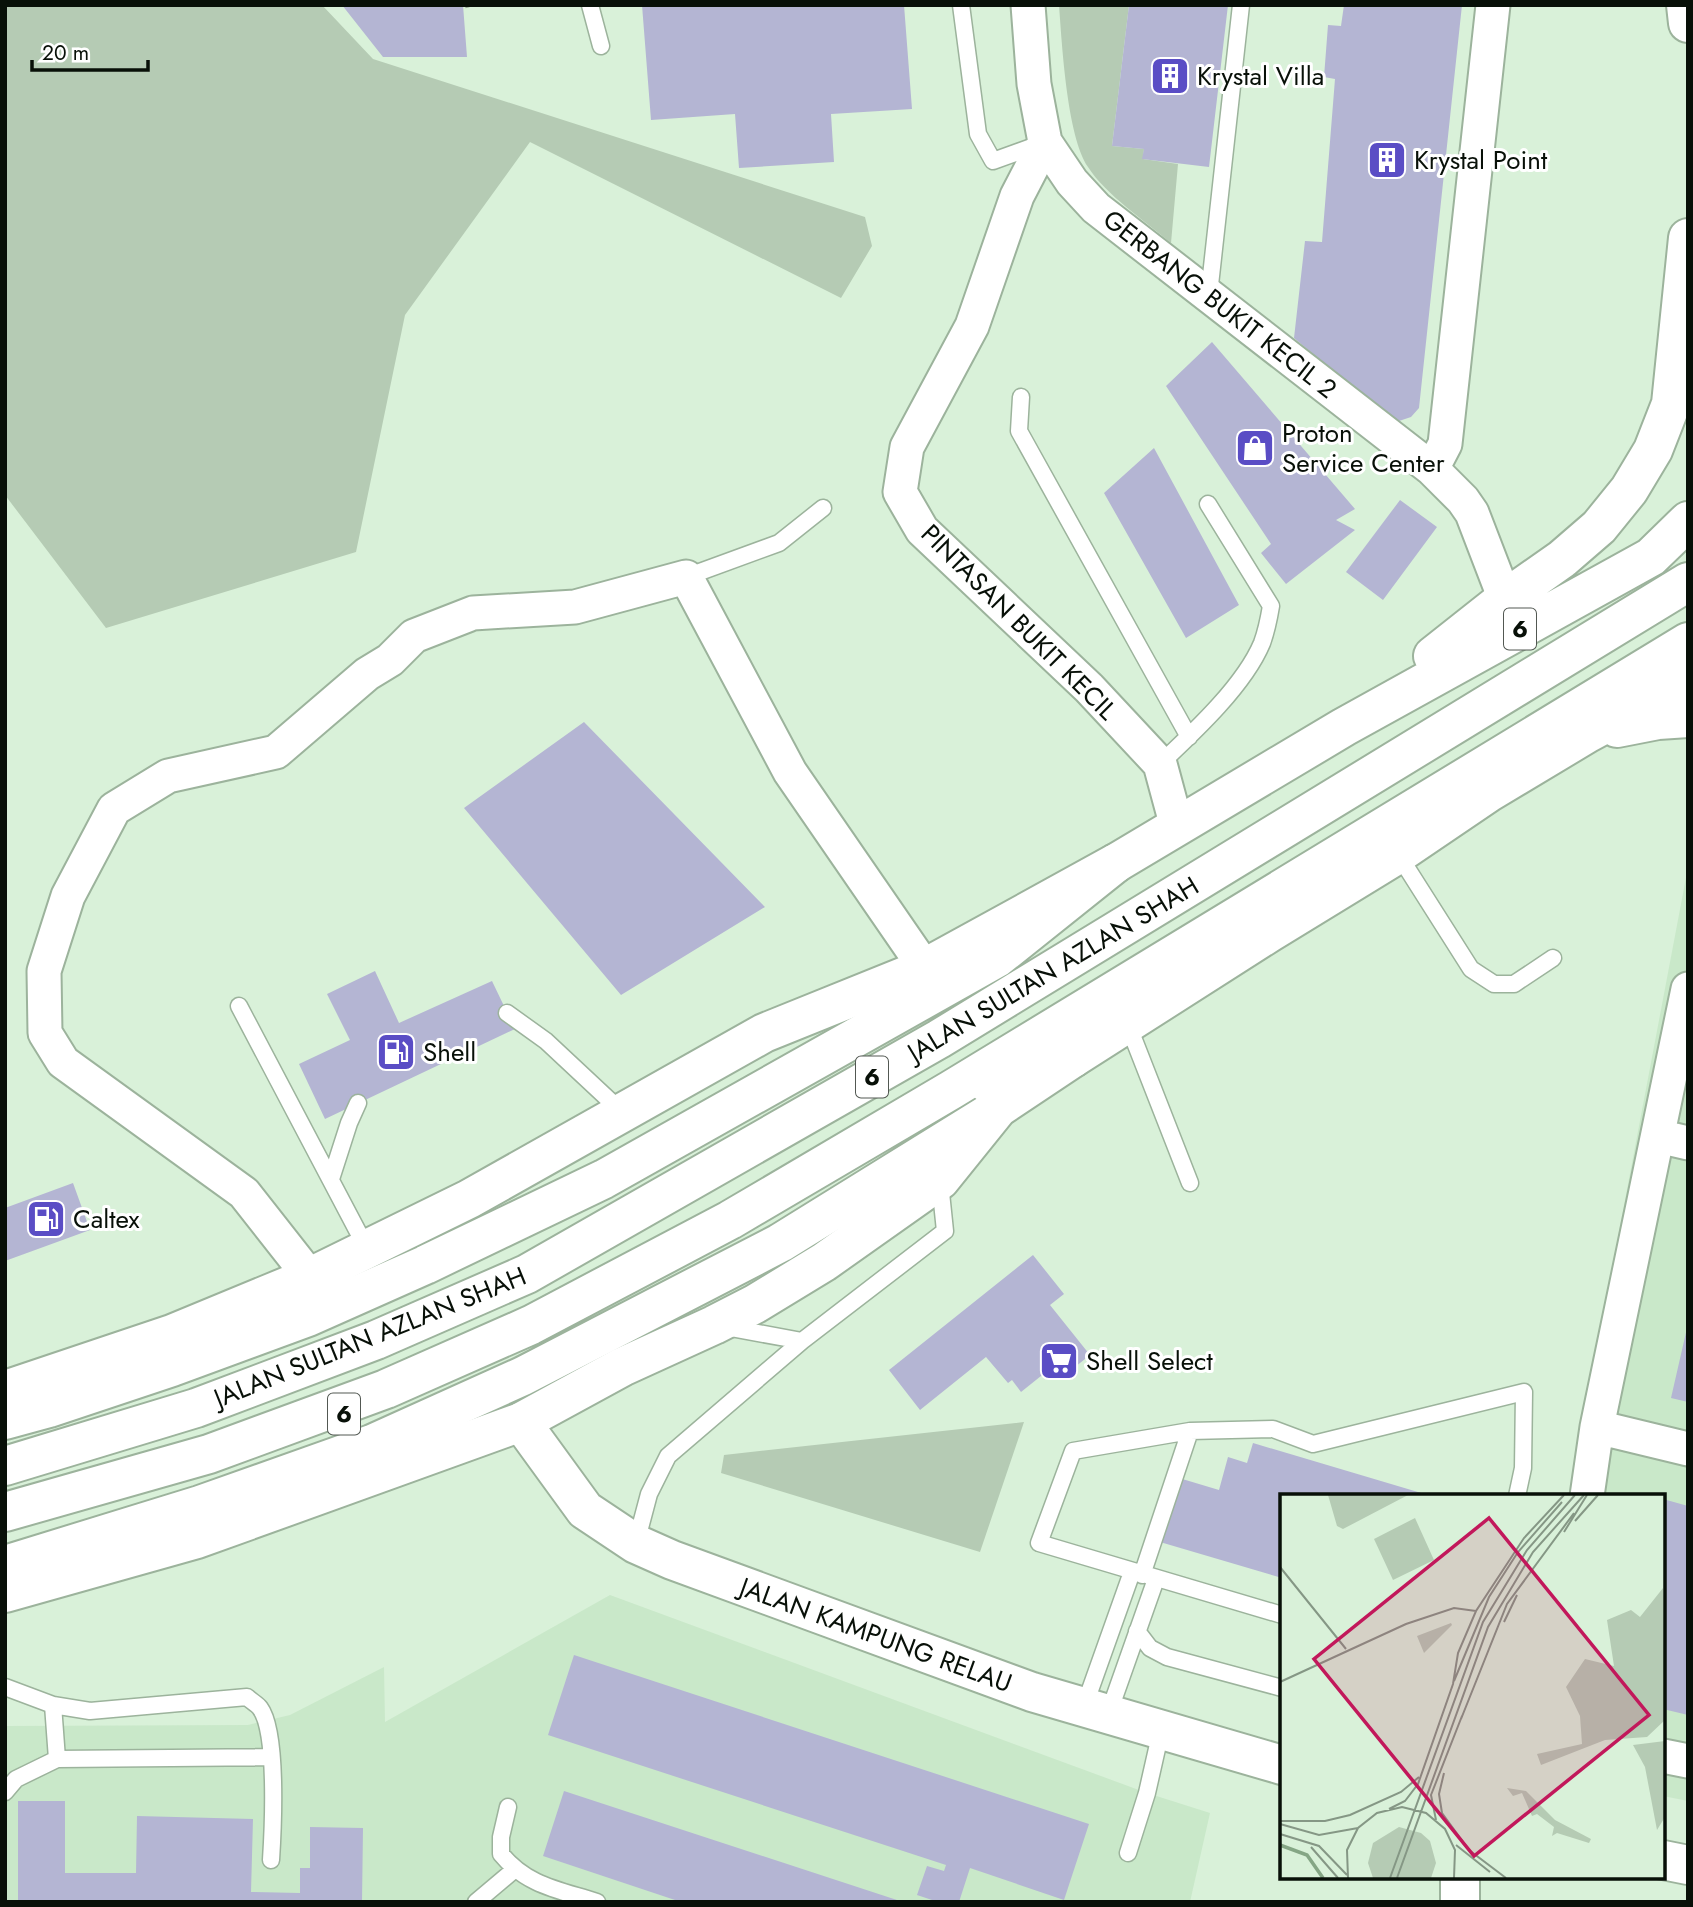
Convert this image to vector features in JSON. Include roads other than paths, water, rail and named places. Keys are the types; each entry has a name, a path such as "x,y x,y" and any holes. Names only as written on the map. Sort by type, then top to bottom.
{"main road":[{"path":"1686,5 1688,23"},
{"path":"1344,727 1506,599 1562,559 1599,527 1629,491 1653,450 1671,404 1688,238"},
{"name":"6","path":"5,1390 172,1334 310,1277 469,1199 764,1033 925,968 1116,863 1344,727 1651,556 1688,521"},
{"name":"JALAN SULTAN AZLAN SHAH","path":"5,1466 208,1403 376,1340 527,1274 939,1039 1688,582"},
{"name":"JALAN SULTAN AZLAN SHAH","path":"5,1512 209,1454 386,1388 531,1325 730,1220 951,1090 1688,642"},
{"name":"JALAN SULTAN AZLAN SHAH","path":"5,1593 197,1539 521,1422 622,1367 755,1304 824,1262 940,1180 998,1108 1127,1022 1398,854 1488,793 1588,733 1688,680"},
{"path":"1588,733 1658,720 1688,718"},
{"path":"5,1420 160,1371 308,1317 425,1265 604,1179 997,958 1116,863"},
{"name":"JALAN SULTAN AZLAN SHAH","path":"5,1521 177,1473 361,1408 438,1375 501,1347 667,1264 908,1132 1021,1063 1073,1058"},
{"path":"5,1565 200,1505 372,1444 523,1376 780,1243 998,1108"},
{"name":"JALAN KAMPUNG RELAU","path":"521,1422 585,1510 636,1544 672,1560 976,1673 1095,1713 1280,1764"},
{"path":"1665,1860 1688,1866"},
{"path":"1460,1879 1460,1902"}],"street":[{"name":"GERBANG BUKIT KECIL 2","path":"1028,5 1034,84 1045,142 1072,182 1096,208 1209,293 1432,470 1464,500 1472,513 1506,599"},
{"path":"1432,470 1445,444 1493,5"},
{"name":"PINTASAN BUKIT KECIL","path":"1045,142 1017,196 972,326 907,447 900,492 922,530 1089,688 1160,764 1177,827"},
{"path":"310,1277 244,1193 62,1062 45,1033 44,971 68,896 114,809 168,776 276,752 367,674 390,660 414,636 473,613 575,607 686,577 790,772 925,968"},
{"path":"1587,1494 1597,1427 1673,1139 1688,989"},
{"path":"1597,1427 1688,1449"},
{"path":"1665,1756 1688,1761"}],"lane":[{"path":"590,5 601,46"},
{"path":"961,5 978,134 993,161 1045,142"},
{"path":"1209,293 1241,5"},
{"path":"1021,397 1018,431 1189,737"},
{"path":"1160,764 1189,737 1242,675 1261,645 1271,606 1208,504"},
{"path":"686,577 779,543 823,508"},
{"path":"1398,854 1471,969 1494,984 1514,984 1553,958"},
{"path":"239,1006 367,1249"},
{"path":"507,1013 546,1041 622,1112"},
{"path":"1127,1022 1190,1183"},
{"path":"331,1179 358,1103"},
{"path":"636,1544 649,1494 668,1456 802,1341 945,1231 940,1180"},
{"path":"714,1325 802,1341"},
{"path":"1280,1614 1039,1543 1073,1451 1190,1431 1273,1429 1313,1444 1524,1392 1523,1468 1517,1494"},
{"path":"1095,1713 1190,1431"},
{"path":"1095,1713 1137,1631 1143,1575"},
{"path":"1137,1631 1150,1648 1167,1657 1280,1687"},
{"path":"5,1687 53,1705 90,1711 247,1698 259,1707 266,1721 274,1811 271,1860"},
{"path":"53,1705 57,1759"},
{"path":"1128,1853 1147,1793 1161,1731"},
{"path":"5,1792 16,1779 57,1759 271,1757"},
{"path":"508,1807 500,1837 500,1854 514,1870 534,1881 597,1902"},
{"path":"476,1902 514,1870"}],"place":[{"name":"Krystal Villa","path":"1170,76"},
{"name":"Krystal Point","path":"1387,160"},
{"name":"Proton Service Center","path":"1255,448"},
{"name":"Shell","path":"396,1052"},
{"name":"Caltex","path":"46,1219"},
{"name":"Shell Select","path":"1059,1361"}]}
